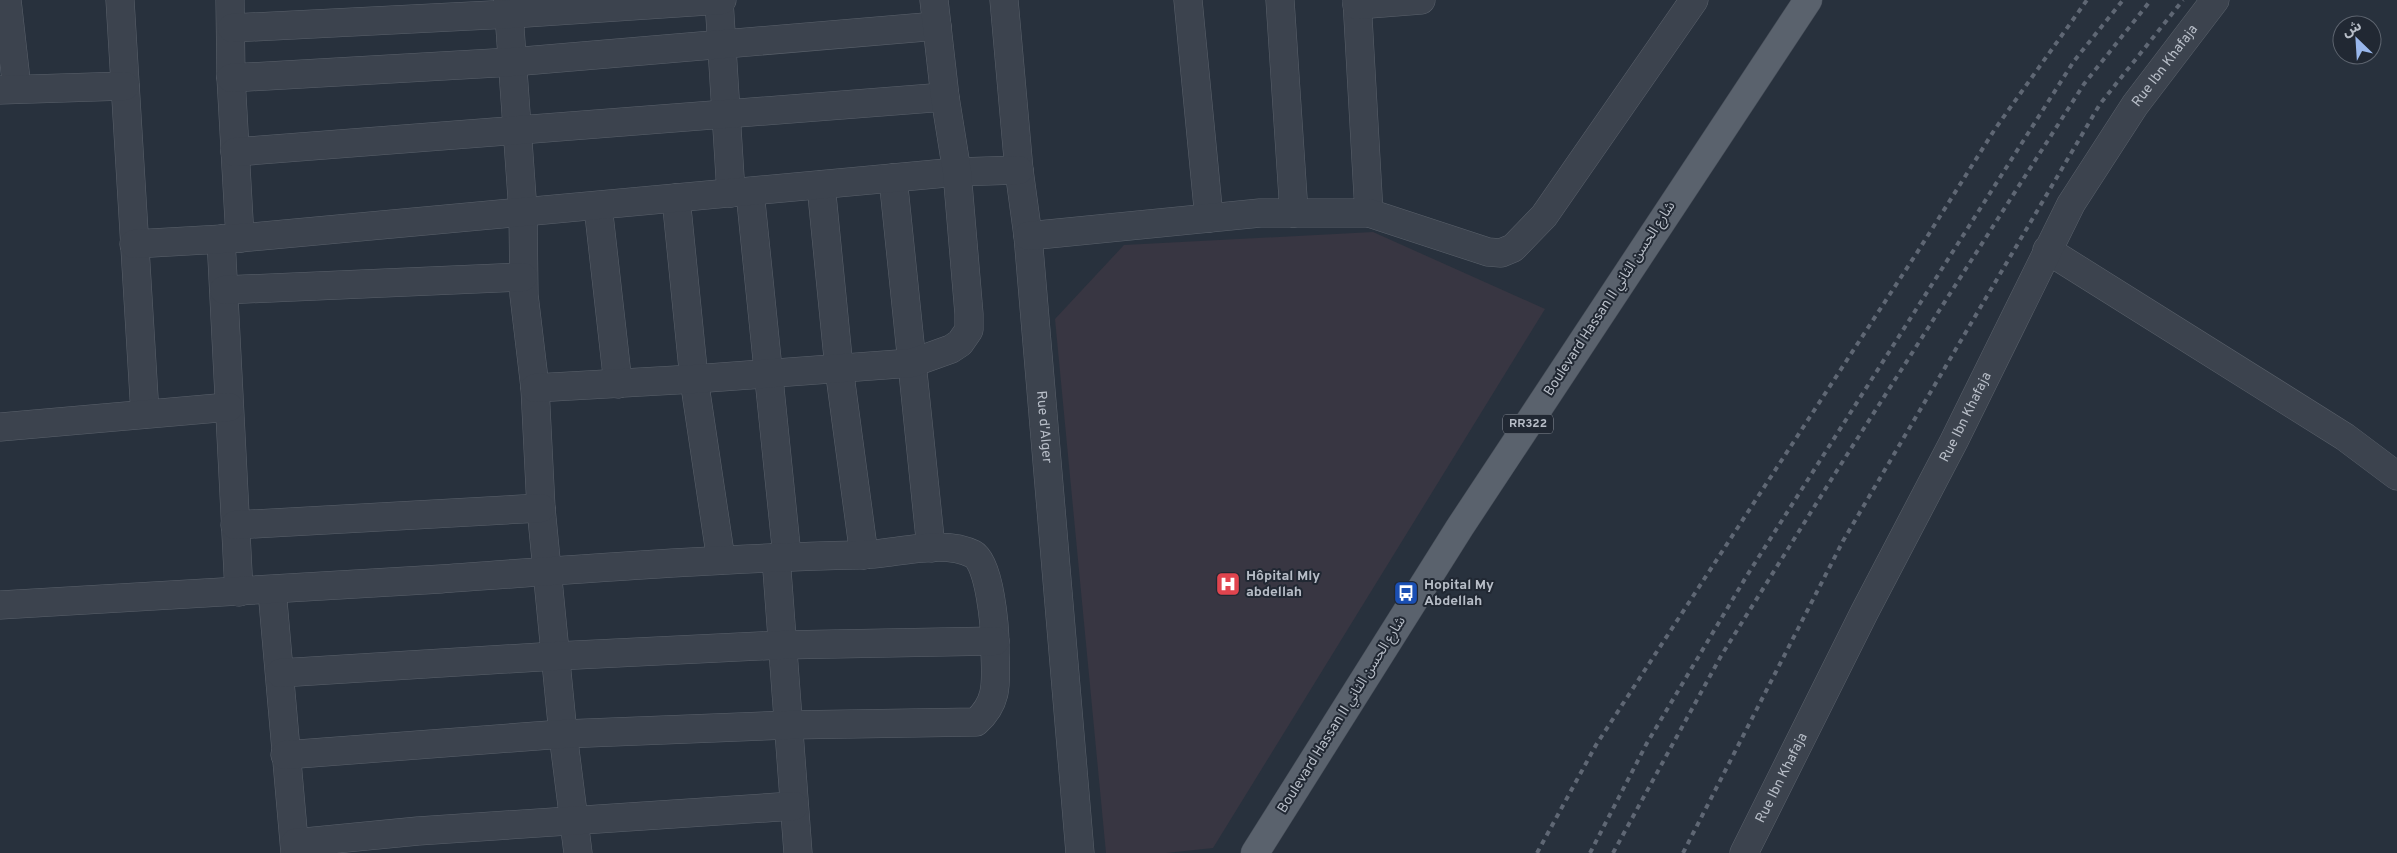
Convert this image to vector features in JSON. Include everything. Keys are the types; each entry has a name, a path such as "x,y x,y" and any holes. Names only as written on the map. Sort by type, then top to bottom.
{"main road":[{"name":"Boulevard Hassan II شارع الحسن الثاني","path":"1255,853 1466,518 1808,0"}],"street":[{"path":"7,0 8,89 125,86"},
{"path":"120,0 145,414"},
{"path":"230,0 232,28 231,78 235,152 230,239 224,290 238,592"},
{"path":"232,28 510,7 720,0 727,114 741,192 767,372 781,557 781,645 798,853"},
{"path":"535,388 694,380 767,372 912,363 951,350 960,343 969,330 957,172 945,97 934,0"},
{"name":"Rue d'Alger","path":"1004,0 1019,170 1028,236 1080,853"},
{"path":"1188,0 1209,218"},
{"path":"1280,0 1294,213"},
{"path":"1369,213 1357,3 1421,0"},
{"path":"1028,236 1209,218 1294,213 1369,213 1488,252 1501,252 1513,248 1544,216 1694,0"},
{"name":"Rue Ibn Khafaja","path":"1744,853 1864,613 1954,442 2071,204 2135,105 2215,0"},
{"path":"510,7 516,129 523,212 524,296 535,388 541,508 563,734 578,853"},
{"path":"231,78 512,62 937,26"},
{"path":"235,152 945,97"},
{"path":"134,244 230,239 957,172 1019,170"},
{"path":"893,178 931,548"},
{"path":"821,185 839,368 864,555"},
{"path":"676,198 694,380 721,560"},
{"path":"598,206 618,384"},
{"path":"2047,250 2345,437 2397,476"},
{"path":"224,290 524,277"},
{"path":"0,427 229,407"},
{"path":"235,525 541,508"},
{"path":"0,605 272,590 721,560 864,555 931,548 959,548 977,556 986,572 995,640 995,694 987,712 976,722 788,725 563,734 285,755"},
{"path":"272,590 285,755 295,848 418,831 794,806"},
{"path":"280,673 556,656 781,645 995,640"}],"shaded area":[{"name":"Hôpital Mly abdellah","path":"1373,232 1545,309 1213,848 1166,853 1106,853 1055,319 1124,245"}],"railway":[{"path":"1537,853 1596,745 1920,248 1995,129 2087,0"},
{"path":"1590,853 1647,743 1746,577 2074,61 2123,0"},
{"path":"1613,853 1721,656 1836,472 2084,84 2151,0"},
{"path":"1683,853 1843,541 2100,104 2183,0"}],"place":[{"name":"Hôpital Mly abdellah","path":"1228,584"},
{"name":"Hopital My Abdellah","path":"1406,593"}]}
